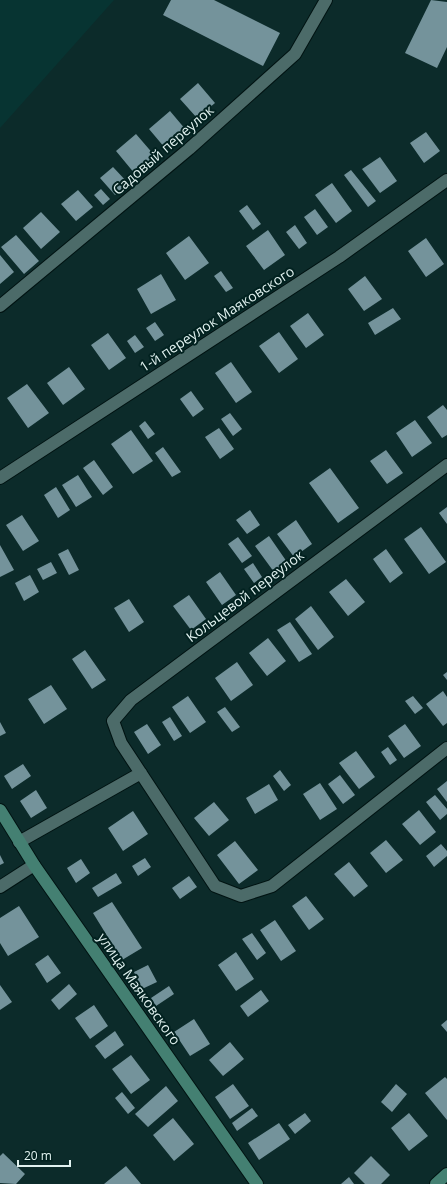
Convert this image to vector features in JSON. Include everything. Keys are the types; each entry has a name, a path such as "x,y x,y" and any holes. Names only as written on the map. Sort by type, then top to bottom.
{"street":[{"name":"Садовый переулок","path":"0,306 189,149 295,54 326,0"},
{"name":"1-й переулок Маяковского","path":"0,478 339,257 447,180"},
{"name":"Кольцевой переулок","path":"447,465 131,700 113,721 121,743 215,886 242,896 272,886 447,748"},
{"path":"19,842 141,773"},
{"name":"улица Маяковского","path":"0,810 34,865 256,1184"},
{"path":"0,887 34,865"},
{"path":"436,1184 447,1174"}],"shaded area":[{"path":"0,0 114,0 0,128"}],"building":[{"path":"171,0 214,0 280,33 263,66 163,15"},
{"path":"431,0 447,2 447,47 437,68 405,53"},
{"path":"198,83 215,103 197,118 180,99"},
{"path":"170,111 186,130 165,148 149,129"},
{"path":"426,132 440,151 424,163 410,143"},
{"path":"136,134 155,156 135,174 116,151"},
{"path":"380,157 397,181 380,193 362,169"},
{"path":"113,167 128,183 115,195 100,178"},
{"path":"351,170 376,201 368,207 344,175"},
{"path":"332,183 352,211 336,223 315,195"},
{"path":"101,189 110,199 103,205 94,195"},
{"path":"78,190 93,207 76,221 61,204"},
{"path":"247,205 261,224 253,230 239,211"},
{"path":"315,209 328,227 317,235 304,217"},
{"path":"41,212 60,232 41,249 23,228"},
{"path":"295,225 307,243 299,249 286,232"},
{"path":"268,230 285,255 264,270 246,246"},
{"path":"16,235 39,261 24,274 1,247"},
{"path":"189,236 209,263 185,280 166,253"},
{"path":"426,238 444,264 426,277 408,251"},
{"path":"0,255 14,272 0,284"},
{"path":"221,271 233,288 226,292 214,276"},
{"path":"161,274 176,300 151,314 137,289"},
{"path":"365,276 382,299 364,311 348,289"},
{"path":"393,308 401,319 375,335 368,323"},
{"path":"308,313 324,335 306,348 290,326"},
{"path":"155,322 164,335 155,341 146,328"},
{"path":"279,332 298,359 279,373 259,346"},
{"path":"108,333 126,358 109,370 91,345"},
{"path":"135,335 144,347 135,353 127,341"},
{"path":"231,362 252,392 236,403 215,373"},
{"path":"69,367 85,389 63,405 47,383"},
{"path":"27,384 49,413 28,428 7,398"},
{"path":"191,391 204,409 193,417 180,399"},
{"path":"443,405 447,410 447,435 442,438 427,417"},
{"path":"230,413 242,429 233,436 221,419"},
{"path":"415,420 432,443 412,457 396,433"},
{"path":"145,421 155,434 148,439 139,426"},
{"path":"219,428 234,449 220,459 205,437"},
{"path":"131,430 153,461 133,474 111,444"},
{"path":"163,447 181,472 172,477 155,453"},
{"path":"386,450 403,473 387,484 370,461"},
{"path":"94,460 113,487 103,495 83,468"},
{"path":"330,468 359,508 338,523 309,483"},
{"path":"78,475 92,497 76,507 62,485"},
{"path":"56,487 70,510 58,518 44,495"},
{"path":"447,507 447,524 439,513"},
{"path":"250,510 260,525 247,534 236,520"},
{"path":"22,515 39,541 23,551 6,525"},
{"path":"296,520 312,544 294,557 277,534"},
{"path":"421,527 446,562 429,574 404,539"},
{"path":"269,536 287,562 274,572 255,546"},
{"path":"238,537 252,556 242,563 228,544"},
{"path":"0,545 14,570 0,577"},
{"path":"68,549 79,570 69,575 58,554"},
{"path":"386,549 403,573 390,583 373,559"},
{"path":"51,562 57,573 43,580 37,569"},
{"path":"253,563 262,577 254,583 244,569"},
{"path":"220,572 236,595 222,605 206,582"},
{"path":"30,575 39,592 24,601 15,583"},
{"path":"346,579 365,602 348,616 329,592"},
{"path":"189,595 206,619 191,630 173,606"},
{"path":"129,599 144,622 129,632 114,608"},
{"path":"311,606 334,637 318,650 295,619"},
{"path":"290,622 312,654 299,662 277,630"},
{"path":"268,638 286,661 267,676 249,653"},
{"path":"85,650 106,680 92,689 72,659"},
{"path":"237,662 253,685 231,701 215,678"},
{"path":"447,672 447,680 443,675"},
{"path":"51,685 67,709 44,724 28,699"},
{"path":"443,691 447,697 447,723 443,726 426,704"},
{"path":"188,696 206,722 190,733 172,707"},
{"path":"413,696 423,708 415,714 405,701"},
{"path":"225,707 240,727 232,732 217,712"},
{"path":"170,717 182,736 174,741 162,722"},
{"path":"0,722 6,733 0,736"},
{"path":"147,724 161,745 148,754 134,732"},
{"path":"405,724 421,746 404,758 388,736"},
{"path":"388,747 397,760 390,765 381,752"},
{"path":"356,751 375,777 359,789 339,763"},
{"path":"23,764 31,776 12,789 4,776"},
{"path":"280,770 291,785 284,791 273,776"},
{"path":"340,775 355,795 343,804 328,784"},
{"path":"447,781 447,802 437,789"},
{"path":"320,783 337,809 320,820 303,794"},
{"path":"269,784 278,800 255,814 246,798"},
{"path":"36,790 47,808 31,818 20,801"},
{"path":"435,795 447,809 447,814 440,820 426,802"},
{"path":"214,802 229,820 209,836 194,818"},
{"path":"419,810 436,832 420,845 402,824"},
{"path":"133,811 148,834 123,851 108,828"},
{"path":"386,840 403,860 386,873 370,853"},
{"path":"235,841 258,870 239,884 217,855"},
{"path":"441,844 447,851 447,856 434,867 426,856"},
{"path":"0,855 4,863 0,865"},
{"path":"145,858 151,867 138,876 132,866"},
{"path":"81,859 90,873 76,883 67,868"},
{"path":"349,862 368,886 354,897 334,874"},
{"path":"116,873 122,883 98,897 92,888"},
{"path":"189,876 197,887 180,899 172,888"},
{"path":"306,896 324,919 309,930 292,906"},
{"path":"112,902 142,948 122,960 93,913"},
{"path":"19,906 39,937 8,956 0,943 0,918"},
{"path":"275,920 296,951 281,961 260,930"},
{"path":"252,933 266,953 257,960 242,939"},
{"path":"236,952 254,979 236,991 218,965"},
{"path":"48,955 61,973 47,983 35,964"},
{"path":"148,965 157,982 142,989 134,972"},
{"path":"69,984 77,994 59,1010 51,1000"},
{"path":"0,985 12,1002 0,1010"},
{"path":"169,986 174,994 156,1006 151,998"},
{"path":"261,990 269,1001 248,1017 240,1006"},
{"path":"94,1005 108,1026 90,1039 75,1018"},
{"path":"194,1019 210,1044 190,1056 174,1032"},
{"path":"447,1020 447,1032 441,1025"},
{"path":"115,1031 124,1045 105,1059 95,1046"},
{"path":"230,1042 244,1059 223,1076 209,1060"},
{"path":"131,1055 150,1080 131,1094 112,1069"},
{"path":"445,1077 447,1079 447,1120 425,1093"},
{"path":"233,1084 249,1106 230,1119 215,1097"},
{"path":"396,1084 407,1094 392,1112 381,1102"},
{"path":"166,1086 178,1101 148,1127 135,1114"},
{"path":"122,1092 135,1108 128,1114 115,1098"},
{"path":"252,1108 258,1116 237,1131 232,1123"},
{"path":"305,1113 311,1121 295,1134 288,1125"},
{"path":"409,1113 428,1136 409,1151 391,1128"},
{"path":"173,1118 194,1144 174,1161 153,1135"},
{"path":"279,1123 290,1139 259,1160 248,1143"},
{"path":"3,1153 25,1174 16,1184 0,1183 0,1156"},
{"path":"371,1156 390,1175 381,1184 365,1184 354,1173"},
{"path":"126,1166 141,1184 104,1184"},
{"path":"349,1177 354,1184 341,1184"}]}
